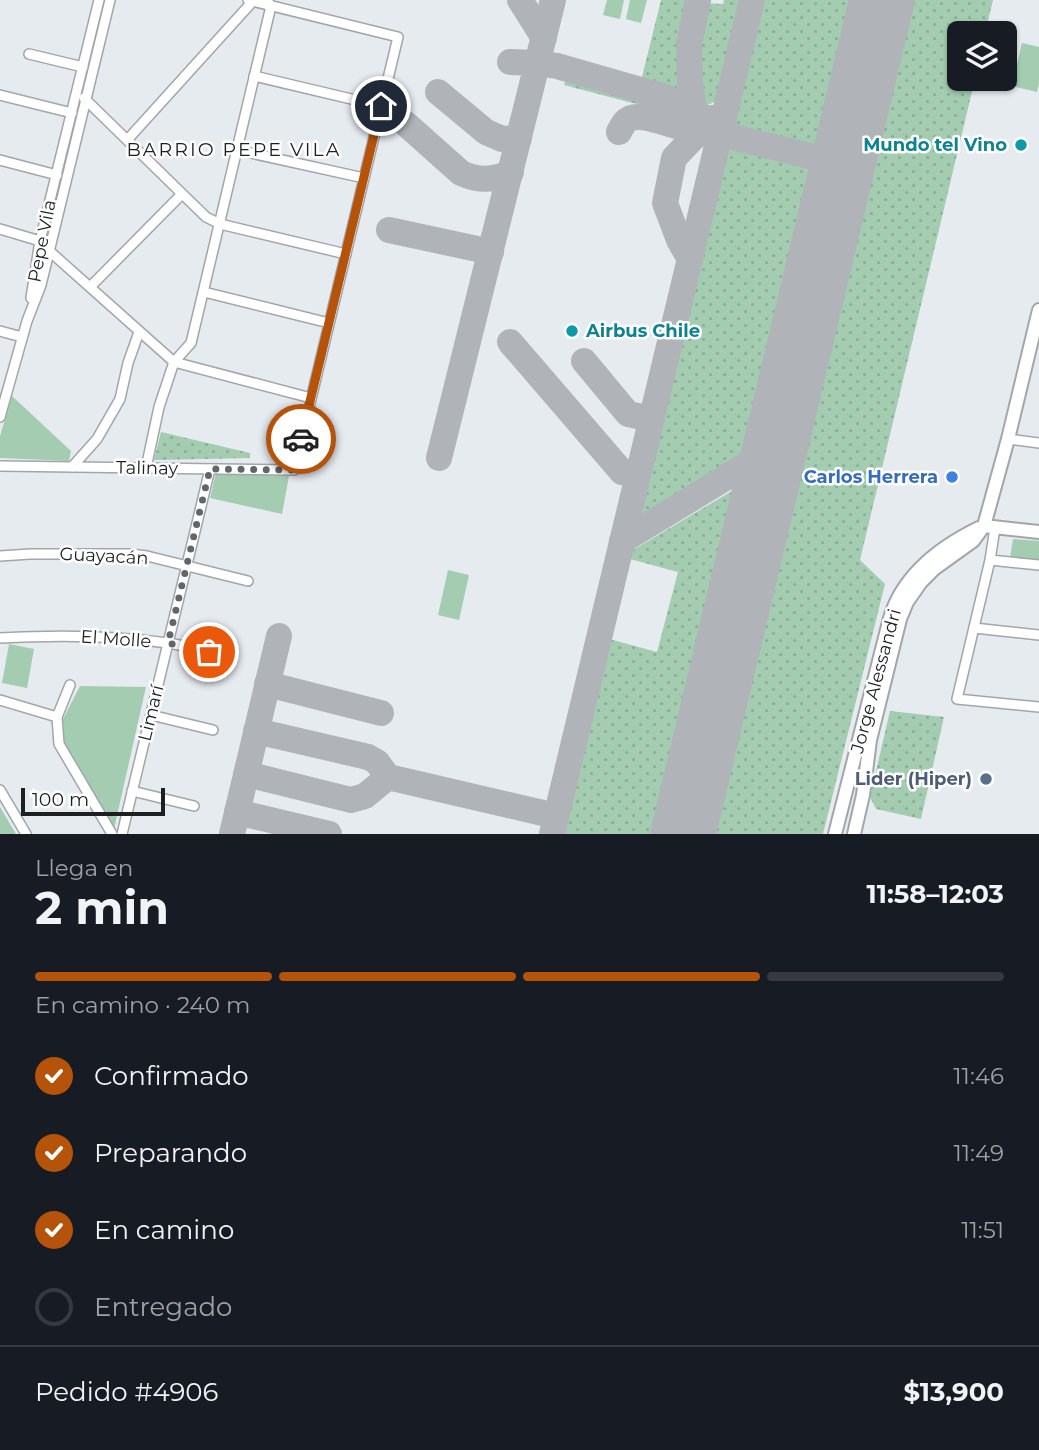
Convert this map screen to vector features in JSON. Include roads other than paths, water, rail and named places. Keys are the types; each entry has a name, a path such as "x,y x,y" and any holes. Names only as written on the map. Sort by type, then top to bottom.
{"main road":[{"name":"Jorge Alessandri","path":"854,834 873,727 903,610 927,576 989,527 1039,310"},
{"name":"Jorge Alessandri","path":"835,834 890,618 897,600 912,576 928,561 963,537 989,527"},
{"path":"989,527 1039,532"}],"street":[{"name":"Pepe Vila","path":"27,321 40,241 99,0"},
{"name":"Pepe Vila","path":"0,414 27,321 41,285 110,0"},
{"path":"0,229 40,241 174,362 311,398 398,37 269,3 250,1 128,139"},
{"path":"146,468 159,407 174,362 191,343 269,3"},
{"path":"29,54 83,67"},
{"path":"254,76 381,106"},
{"path":"0,95 72,113"},
{"path":"76,96 86,98 206,217 220,224 346,254"},
{"path":"237,150 364,178"},
{"path":"0,160 57,174"},
{"path":"60,161 70,164"},
{"path":"90,287 182,194"},
{"path":"204,292 329,323"},
{"path":"0,331 22,337"},
{"path":"72,467 97,439 120,398 139,332"},
{"name":"Talinay","path":"0,466 293,470 311,398"},
{"path":"1008,439 1039,443"},
{"name":"Limarí","path":"122,834 210,469"},
{"path":"989,527 990,560 957,699 1039,707"},
{"name":"Guayacán","path":"0,556 130,554 248,581"},
{"path":"990,560 1039,565"},
{"path":"974,628 1039,635"},
{"name":"El Molle","path":"0,638 87,637 168,643 230,656"},
{"path":"70,685 57,717 59,744 112,834"},
{"path":"0,700 57,717"},
{"path":"150,715 213,730"},
{"path":"0,790 26,834"},
{"path":"132,791 194,806"}],"place":[{"name":"Mundo tel Vino","path":"1021,145"},
{"name":"Airbus Chile","path":"572,331"},
{"name":"Carlos Herrera","path":"952,477"},
{"name":"Lider (Hiper)","path":"986,779"}],"district":[{"name":"BARRIO PEPE VILA","path":"234,149"}]}
